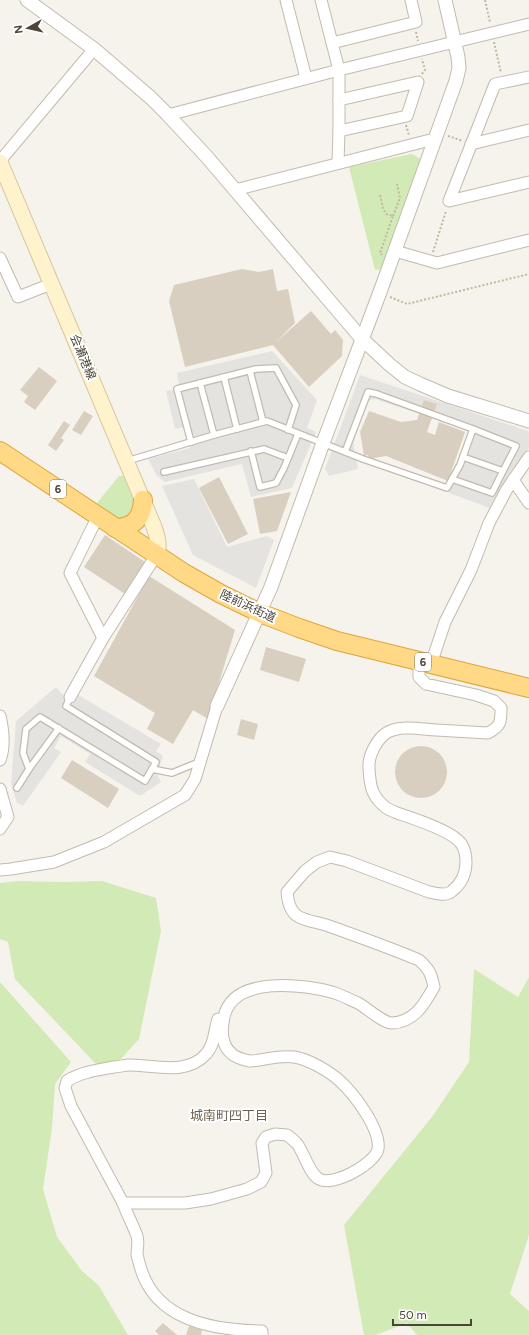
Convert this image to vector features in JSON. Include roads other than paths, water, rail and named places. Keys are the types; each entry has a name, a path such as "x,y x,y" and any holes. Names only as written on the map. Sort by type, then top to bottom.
{"highway":[{"name":"陸前浜街道","path":"0,451 184,573 217,592 260,613 337,641 529,688"},
{"path":"115,528 122,528 135,522 140,516 143,500"}],"main road":[{"name":"会瀬港線","path":"0,161 143,500 157,536 157,554"}],"street":[{"path":"27,0 94,49 151,98 190,137 362,339 390,366 405,377 448,396 529,421"},
{"path":"286,0 306,78"},
{"path":"321,0 339,70 338,163"},
{"path":"332,43 416,22 411,0"},
{"path":"0,870 54,862 104,842 185,795 195,779 217,706 271,588 456,81 459,68 456,42 445,0"},
{"path":"168,115 306,78 529,24"},
{"path":"0,161 94,49"},
{"path":"529,77 495,84 449,201 529,182"},
{"path":"339,100 418,82 407,116 339,131"},
{"path":"471,144 529,130"},
{"path":"235,190 411,145 436,135"},
{"path":"393,257 437,263 529,240"},
{"path":"0,258 18,297 51,284"},
{"path":"262,1335 262,1331 227,1330 206,1325 175,1313 162,1303 145,1280 137,1254 138,1238 123,1203 71,1106 65,1088 67,1081 77,1075 128,1065 159,1068 188,1066 208,1053 222,1006 230,998 251,990 269,986 283,985 310,988 336,994 358,1003 390,1023 403,1021 413,1016 422,1008 434,987 432,976 428,968 419,960 296,914 290,907 287,892 316,862 330,857 347,861 429,892 441,894 450,893 460,884 465,874 466,864 466,853 462,844 453,836 386,808 376,799 371,788 369,765 373,750 379,740 388,732 403,728 488,732 496,728 500,722 501,708 494,701 426,684 419,677 471,570 489,523 507,489 529,457"},
{"path":"513,480 529,503"},
{"path":"98,516 70,574 103,638"},
{"path":"70,697 103,638 157,554"},
{"path":"0,716 3,728 2,756 0,760"},
{"path":"0,789 8,817 0,829"},
{"path":"123,1203 185,1203 211,1199 247,1189 260,1182 266,1173 262,1143 266,1137 275,1134 287,1134 297,1144 313,1172 320,1179 331,1181 344,1177 370,1161 378,1150 378,1139 371,1122 360,1104 340,1081 319,1066 294,1057 250,1061 231,1054 224,1045 222,1030 224,1016 230,1002 237,996"}],"lane":[{"path":"191,442 176,389 256,369 276,368 296,405 288,430"},
{"path":"250,371 263,422"},
{"path":"224,377 237,429"},
{"path":"200,383 214,435"},
{"path":"345,452 368,392 377,394 516,446 492,493 452,479"},
{"path":"126,461 267,421 323,444 447,488 463,457 473,430"},
{"path":"251,451 260,487 276,483 298,434"},
{"path":"164,472 264,449 288,458"},
{"path":"463,457 503,471"},
{"path":"29,768 23,753 26,729 40,717 145,781 152,769 156,762 66,706 70,697"},
{"path":"17,788 29,768 59,728"},
{"path":"152,769 172,773 199,762"}],"district":[{"name":"城南町四丁目","path":"229,1115"}]}
